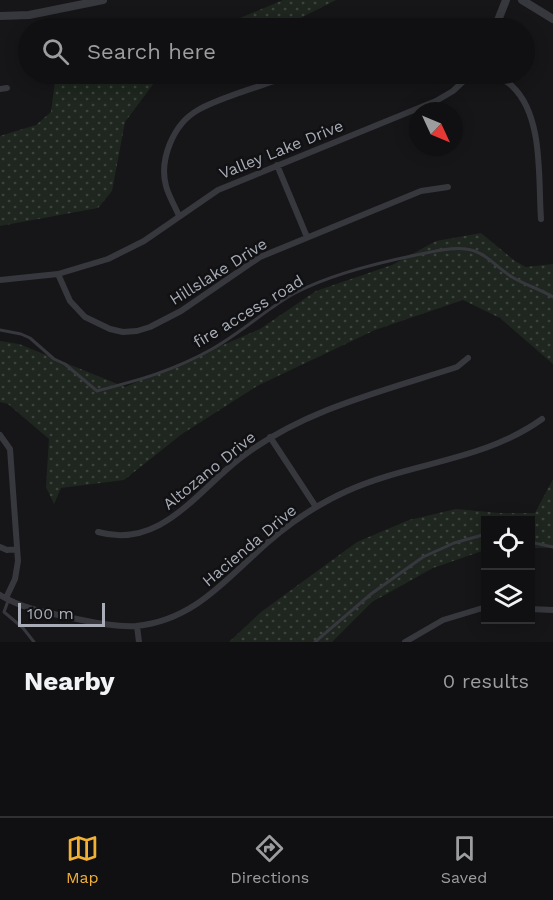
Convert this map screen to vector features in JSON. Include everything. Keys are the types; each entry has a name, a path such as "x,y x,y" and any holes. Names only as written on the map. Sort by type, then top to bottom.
{"street":[{"path":"0,16 29,15 103,0"},
{"path":"499,18 506,0"},
{"path":"522,0 553,19"},
{"path":"180,216 165,184 169,147 180,127 196,111 266,84"},
{"name":"Valley Lake Drive","path":"0,280 58,274 120,254 144,241 218,190 436,101 460,84"},
{"path":"507,84 515,90 531,116 536,134 541,219"},
{"path":"277,165 307,237"},
{"name":"Hillslake Drive","path":"58,274 70,301 79,312 103,327 130,332 150,327 181,311 260,257 421,191 448,187"},
{"name":"Altozano Drive","path":"98,532 112,536 127,536 142,534 157,528 181,510 231,465 270,437 325,410 457,367 468,358"},
{"name":"Hacienda Drive","path":"5,598 40,612 109,625 137,626 167,620 195,607 267,543 316,507 344,492 389,474 480,451 527,430 542,418"},
{"path":"0,435 10,449 17,549 17,573 5,598"},
{"path":"270,437 316,507"},
{"path":"0,547 17,549"},
{"path":"405,642 442,620 481,608"},
{"path":"535,609 553,610"},
{"path":"137,626 139,642"}],"lane":[{"name":"fire access road","path":"0,330 30,338 97,391 166,372 212,349 294,294 349,272 398,258 436,251 467,249 483,254 515,279 553,297"},
{"path":"315,642 371,594 423,557 454,543 481,535"},
{"path":"535,543 553,547"},
{"path":"5,598 4,612 23,628 34,642"}],"shaded area":[{"path":"283,0 336,0 301,18 240,18"},
{"path":"55,84 153,84 125,122 112,191 98,208 0,226 0,136 36,125 51,112"},
{"path":"481,233 515,261 526,267 553,264 553,364 500,318 463,300 375,330 257,386 182,434 124,480 61,488 54,504 46,487 49,439 8,404 0,402 0,341 19,344 125,387 260,329 316,291 392,265 436,241"},
{"path":"553,479 553,548 535,548 535,516 481,516 481,551 433,568 372,602 332,642 229,642 261,612 357,542 409,520 456,509 499,513 535,513"}]}
